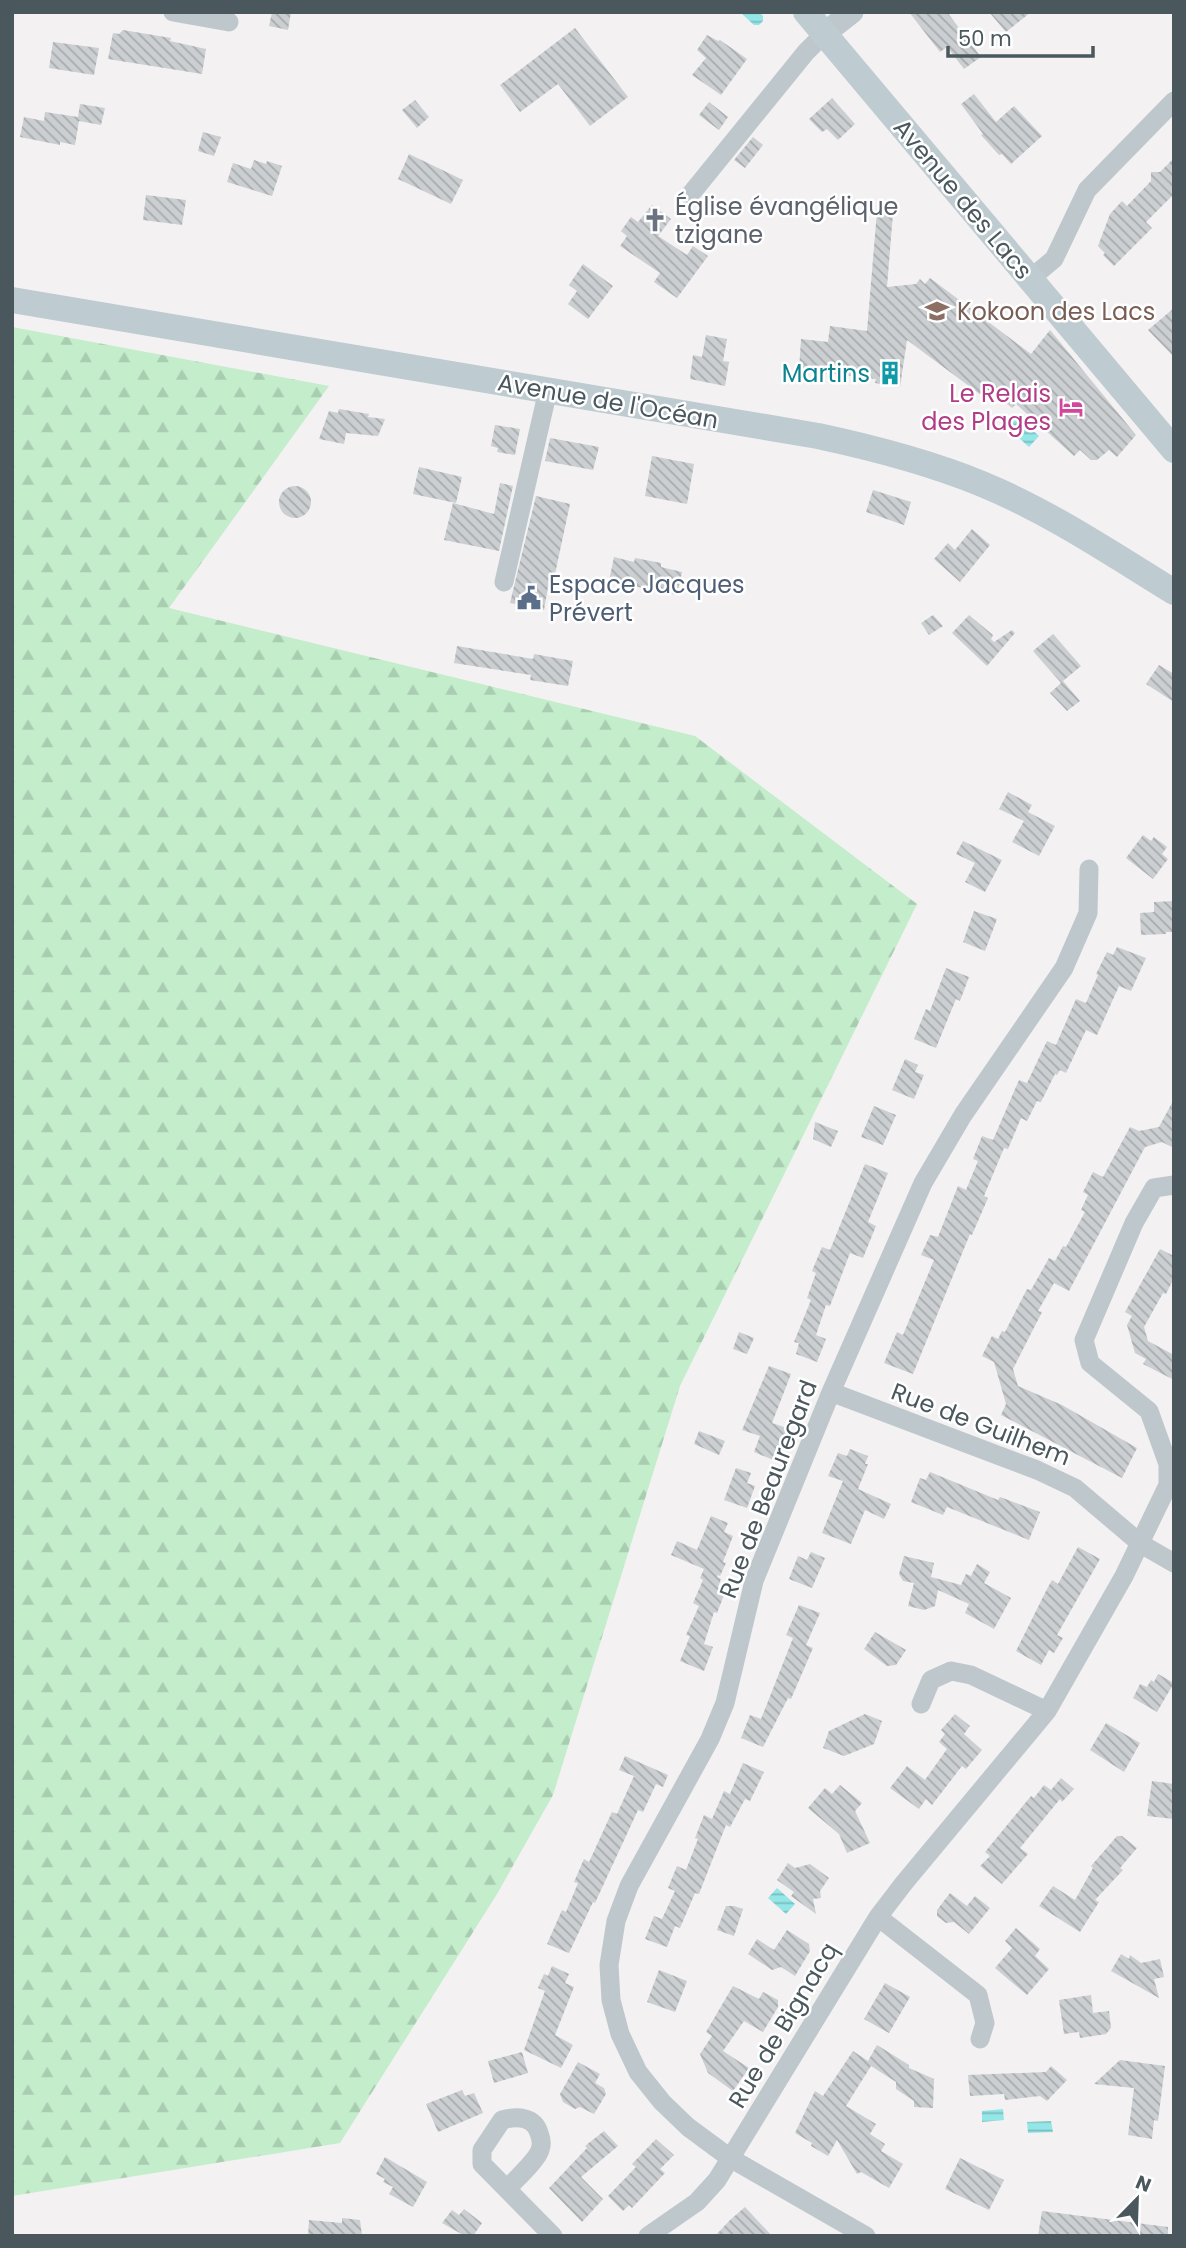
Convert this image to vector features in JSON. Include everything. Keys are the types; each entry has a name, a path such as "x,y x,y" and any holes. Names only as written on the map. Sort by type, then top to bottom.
{"main road":[{"name":"Avenue des Lacs","path":"806,12 1174,450"},
{"name":"Avenue de l'Océan","path":"12,300 818,436 876,449 985,485 1045,516 1174,592"}],"street":[{"path":"173,12 229,22"},
{"path":"690,195 806,52 852,12"},
{"path":"1030,279 1054,260 1087,190 1174,101"},
{"path":"504,582 548,390"},
{"name":"Rue de Beauregard","path":"866,2236 730,2158 688,2127 662,2102 638,2072 620,2034 611,2000 608,1965 616,1922 629,1886 710,1739 725,1703 754,1581 831,1392 923,1183 963,1115 1064,968 1088,913 1089,869"},
{"path":"1171,1485 1168,1464 1149,1411 1090,1363 1084,1340 1134,1223 1154,1188 1174,1185"},
{"name":"Rue de Guilhem","path":"831,1392 1037,1470 1074,1488 1141,1544 1174,1563"},
{"name":"Rue de Bignacq","path":"648,2236 697,2202 717,2180 878,1917 1047,1712 1171,1485"},
{"path":"921,1703 931,1680 951,1671 971,1675 1047,1712"},
{"path":"878,1917 978,1995 985,2023 980,2039"},
{"path":"507,2189 553,2236"}],"green space":[{"path":"12,327 329,386 169,608 695,736 917,904 680,1386 553,1795 497,1894 340,2143 12,2196"}],"water":[{"path":"740,12 759,12 763,21 754,25"},
{"path":"1016,416 1039,436 1029,447 1007,427"},
{"path":"777,1888 795,1904 786,1914 768,1898"},
{"path":"1003,2109 1004,2120 982,2122 982,2111"},
{"path":"1051,2121 1053,2132 1028,2133 1027,2122"}],"building":[{"path":"272,12 291,12 288,30 269,26"},
{"path":"909,12 947,12 981,57 964,69 947,47 940,52"},
{"path":"989,12 1031,12 1006,32"},
{"path":"575,28 628,97 590,126 558,84 520,112 500,85"},
{"path":"123,30 171,38 170,41 206,49 202,74 108,59 113,33 119,34"},
{"path":"707,35 720,40 747,59 721,95 692,75 706,58 697,50"},
{"path":"53,42 99,48 94,75 49,68"},
{"path":"974,94 996,122 1014,106 1042,136 1011,164 981,135 983,134 961,104"},
{"path":"832,98 855,124 838,140 827,129 822,132 809,119"},
{"path":"415,100 429,117 417,128 402,110"},
{"path":"709,102 728,117 719,130 699,115"},
{"path":"80,104 105,108 101,125 79,121 75,145 60,142 60,145 20,137 24,117 44,121 45,112 78,117"},
{"path":"203,132 221,137 214,156 198,151"},
{"path":"753,137 763,145 745,168 734,160"},
{"path":"409,154 463,180 451,204 398,179"},
{"path":"1174,158 1174,194 1146,222 1152,228 1114,266 1098,246 1110,214 1122,201 1127,206 1151,181 1151,172 1160,172"},
{"path":"254,160 282,166 272,196 227,182 233,163 251,169"},
{"path":"146,195 186,200 182,225 143,220"},
{"path":"652,205 671,219 658,236 687,255 693,246 708,256 677,298 654,282 660,273 620,246 627,236 621,231 631,217 638,222"},
{"path":"877,211 893,213 887,287 916,284 920,279 925,284 930,278 1031,354 1050,330 1136,435 1117,457 1109,450 1097,460 1091,460 1080,450 1074,456 1016,404 1012,408 991,390 985,398 907,340 900,387 875,383 876,379 799,370 801,339 828,342 830,326 867,331"},
{"path":"583,264 613,286 588,319 568,304 577,291 569,285"},
{"path":"1174,308 1174,357 1148,330"},
{"path":"706,335 727,339 723,361 729,362 725,386 690,379 693,355 702,357"},
{"path":"339,409 385,419 378,436 346,433 344,444 319,439 329,411 338,413"},
{"path":"495,425 520,429 515,455 497,452 498,448 491,446"},
{"path":"550,438 599,447 593,470 545,461"},
{"path":"652,456 694,464 687,504 645,496"},
{"path":"419,467 462,477 456,503 413,494"},
{"path":"500,483 513,486 499,551 444,540 453,503 494,514"},
{"path":"295,486 306,491 311,502 306,513 295,518 284,513 279,502 284,491"},
{"path":"873,490 911,502 904,525 866,512"},
{"path":"536,496 570,504 552,588 548,587 544,610 510,603"},
{"path":"972,529 990,545 960,582 934,559 948,543 955,550"},
{"path":"614,557 634,562 635,558 661,563 661,567 682,572 677,595 609,581"},
{"path":"933,615 943,626 929,635 921,623"},
{"path":"969,615 993,635 991,639 994,642 1012,630 1015,633 987,666 952,633"},
{"path":"1053,634 1081,666 1063,681 1080,701 1067,711 1050,693 1061,683 1033,651"},
{"path":"457,646 533,659 534,654 573,661 568,686 530,680 531,675 454,663"},
{"path":"1159,665 1174,674 1174,702 1146,684"},
{"path":"1008,792 1032,805 1028,812 1055,826 1039,856 1012,842 1024,821 999,809"},
{"path":"1143,835 1151,841 1154,837 1167,847 1162,854 1168,859 1153,879 1126,858"},
{"path":"963,841 1002,860 985,892 965,882 975,863 956,854"},
{"path":"1174,901 1174,932 1141,935 1140,913 1154,912 1154,902"},
{"path":"974,911 997,919 985,951 963,942"},
{"path":"1117,947 1146,958 1131,991 1119,986 1097,1035 1086,1030 1066,1073 1060,1070 1055,1074 1041,1102 1037,1101 1027,1121 1021,1118 1008,1149 1004,1148 984,1196 988,1198 972,1235 970,1234 913,1374 884,1363 897,1332 903,1335 934,1260 921,1255 930,1235 938,1237 958,1186 966,1190 978,1161 973,1159 982,1136 993,1140 1019,1080 1027,1083 1047,1041 1056,1045 1076,999 1086,1003 1107,952 1113,955"},
{"path":"946,968 969,977 960,1001 956,999 936,1048 914,1039 926,1009 930,1011"},
{"path":"905,1059 918,1065 915,1072 924,1075 914,1099 892,1090"},
{"path":"1174,1099 1174,1148 1162,1142 1145,1147 1069,1291 1054,1283 1038,1311 1042,1312 1013,1369 1018,1386 1062,1405 1137,1448 1122,1478 1001,1415 1006,1404 994,1362 982,1356 992,1336 998,1339 1002,1331 1005,1332 1027,1289 1031,1290 1049,1258 1055,1261 1063,1246 1066,1247 1085,1212 1081,1210 1088,1195 1083,1192 1093,1172 1103,1177 1130,1127 1139,1131 1159,1127"},
{"path":"874,1106 896,1115 883,1145 861,1137"},
{"path":"815,1122 838,1131 831,1147 813,1139"},
{"path":"865,1164 888,1173 868,1222 876,1226 863,1258 850,1253 830,1306 826,1305 816,1335 826,1339 817,1362 796,1354 799,1343 794,1342 811,1300 807,1298 816,1273 812,1271 822,1247 830,1250"},
{"path":"1160,1249 1174,1256 1174,1278 1144,1327 1148,1341 1174,1355 1174,1380 1143,1364 1146,1359 1135,1353 1127,1325 1132,1316 1125,1312"},
{"path":"739,1332 754,1338 747,1354 733,1349"},
{"path":"769,1366 791,1374 772,1423 790,1429 778,1462 754,1452 760,1436 742,1430"},
{"path":"699,1431 725,1441 719,1455 694,1444"},
{"path":"850,1449 868,1456 865,1464 868,1464 858,1489 891,1504 884,1519 865,1510 851,1544 822,1533 843,1481 828,1476 838,1453 847,1456"},
{"path":"736,1468 751,1473 747,1483 755,1486 747,1508 724,1500"},
{"path":"930,1472 998,1500 1000,1497 1040,1512 1029,1540 947,1507 943,1515 911,1502 920,1478 926,1480"},
{"path":"711,1516 728,1523 724,1532 733,1536 723,1562 726,1563 717,1577 721,1579 718,1587 726,1590 717,1613 714,1612 704,1644 713,1647 704,1671 680,1661 690,1636 686,1635 699,1606 693,1603 703,1580 700,1578 704,1569 671,1555 677,1541 697,1550"},
{"path":"1078,1547 1100,1559 1057,1635 1063,1638 1054,1653 1049,1650 1041,1665 1016,1651 1052,1580 1058,1584"},
{"path":"811,1552 825,1558 812,1588 789,1579 798,1556 807,1560"},
{"path":"904,1556 934,1563 931,1577 961,1585 966,1574 971,1576 977,1564 990,1572 984,1583 1011,1598 994,1629 965,1613 969,1604 938,1590 935,1606 924,1610 908,1606 914,1583 903,1581 899,1574"},
{"path":"799,1605 820,1613 806,1645 813,1648 791,1699 788,1698 763,1747 741,1738 750,1715 761,1719 793,1638 786,1635"},
{"path":"875,1632 906,1650 896,1665 887,1666 864,1649"},
{"path":"1158,1674 1174,1683 1157,1712 1133,1698 1140,1684 1147,1687 1151,1680 1154,1682"},
{"path":"865,1714 882,1721 874,1744 844,1756 823,1748 829,1731"},
{"path":"955,1714 970,1726 964,1734 982,1750 966,1769 962,1766 932,1805 926,1799 919,1809 890,1788 907,1766 925,1780 947,1749 939,1742 945,1734 941,1730"},
{"path":"1106,1723 1140,1743 1124,1772 1090,1750"},
{"path":"625,1756 668,1775 663,1787 656,1784 643,1812 638,1810 569,1953 547,1944 562,1910 566,1912 584,1859 589,1862 612,1812 617,1814 634,1776 619,1770"},
{"path":"743,1763 764,1772 750,1801 745,1799 730,1827 726,1825 699,1894 695,1893 680,1928 675,1926 667,1947 645,1939 654,1916 662,1919 675,1891 668,1888 677,1866 686,1870 704,1815 712,1819 724,1791 730,1794"},
{"path":"1061,1778 1074,1789 1062,1802 1060,1799 1020,1848 1028,1854 1002,1884 980,1866 990,1856 985,1852 1031,1796 1034,1798 1044,1785 1051,1790"},
{"path":"1152,1781 1174,1784 1174,1819 1147,1816"},
{"path":"840,1785 862,1803 855,1811 870,1843 847,1853 839,1834 808,1808 825,1788 832,1794"},
{"path":"1117,1836 1122,1836 1137,1848 1120,1868 1123,1870 1095,1900 1099,1902 1080,1932 1039,1906 1053,1886 1075,1900 1093,1868 1091,1866"},
{"path":"788,1863 795,1868 810,1864 829,1878 820,1891 821,1898 813,1899 816,1914 791,1896 794,1892 777,1880"},
{"path":"950,1893 967,1906 975,1896 990,1908 969,1934 954,1922 946,1923 937,1916 937,1910"},
{"path":"726,1906 743,1909 734,1936 717,1930"},
{"path":"1016,1928 1040,1949 1035,1956 1049,1969 1027,1995 995,1968 1012,1948 1005,1941"},
{"path":"787,1930 809,1944 810,1951 795,1976 781,1967 772,1970 748,1954 757,1939 774,1950"},
{"path":"1121,1954 1129,1959 1130,1955 1141,1963 1160,1959 1164,1977 1154,1979 1159,1998 1111,1971"},
{"path":"552,1966 569,1974 565,1983 574,1987 555,2035 573,2045 561,2068 524,2050 545,1991 538,1988 544,1974 548,1976"},
{"path":"659,1970 687,1981 675,2012 647,2002"},
{"path":"885,1983 910,1997 889,2033 864,2019"},
{"path":"733,1986 759,1999 763,1992 778,2000 778,2007 763,2032 744,2021 723,2051 749,2068 733,2091 708,2073 700,2054 712,2036 706,2032"},
{"path":"1091,1995 1093,2013 1109,2011 1111,2028 1106,2034 1080,2038 1079,2032 1064,2034 1059,2000"},
{"path":"877,2045 909,2065 909,2068 934,2079 933,2108 914,2107 914,2101 896,2089 896,2082 871,2066 846,2106 876,2124 870,2134 885,2144 881,2151 903,2164 889,2188 861,2172 857,2174 837,2140 828,2156 795,2133 815,2091 823,2096 853,2051 868,2061"},
{"path":"522,2052 528,2073 494,2083 488,2061"},
{"path":"1120,2060 1165,2066 1158,2121 1154,2120 1152,2139 1128,2135 1134,2088 1094,2084"},
{"path":"578,2062 600,2074 595,2083 604,2088 606,2094 594,2114 580,2107 575,2109 563,2102 560,2094"},
{"path":"1051,2066 1067,2080 1047,2101 1040,2096 1005,2100 1004,2094 970,2096 968,2075 1046,2072"},
{"path":"462,2090 465,2096 474,2093 483,2113 438,2132 426,2104"},
{"path":"604,2131 618,2146 581,2177 603,2199 582,2222 549,2188 587,2148 585,2146"},
{"path":"656,2139 674,2155 660,2169 665,2173 632,2208 629,2205 623,2211 608,2196 636,2167 632,2164"},
{"path":"385,2157 427,2182 413,2207 389,2194 393,2187 383,2182 385,2179 376,2174"},
{"path":"960,2158 1004,2180 989,2210 945,2189"},
{"path":"745,2207 772,2236 715,2236 730,2220"},
{"path":"464,2209 482,2223 473,2236 465,2236 442,2223 452,2210 459,2215"},
{"path":"1042,2211 1168,2227 1168,2236 1038,2236"},
{"path":"342,2218 360,2220 362,2236 308,2236 309,2220 342,2223"}],"place":[{"name":"Église évangélique tzigane","path":"655,220"},
{"name":"Kokoon des Lacs","path":"937,311"},
{"name":"Martins","path":"890,373"},
{"name":"Le Relais des Plages","path":"1071,407"},
{"name":"Espace Jacques Prévert","path":"529,598"}]}
